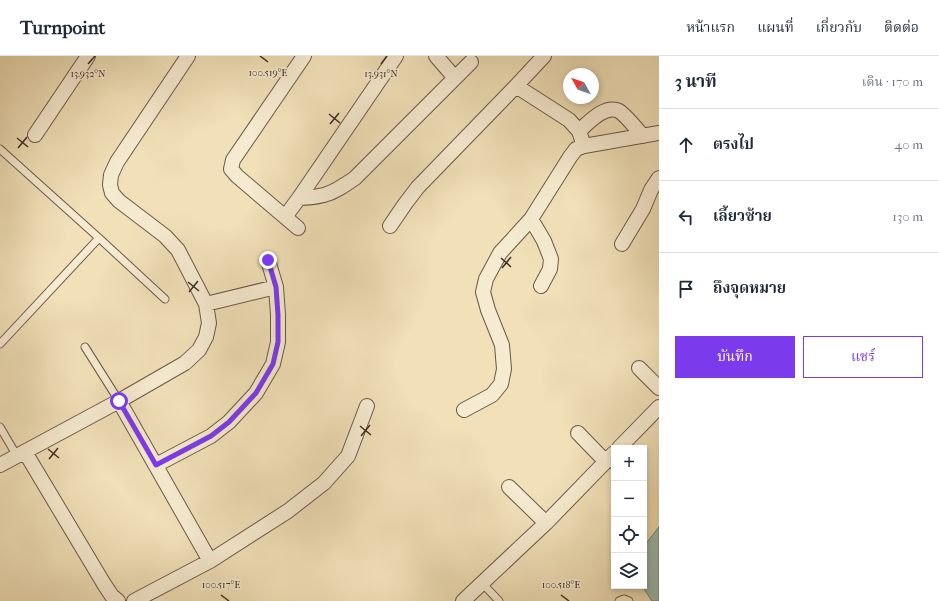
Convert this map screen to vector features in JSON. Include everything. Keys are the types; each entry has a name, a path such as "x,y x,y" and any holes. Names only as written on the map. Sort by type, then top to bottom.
{"street":[{"path":"35,135 88,56"},
{"path":"0,465 119,401 185,363 199,350 206,337 209,323 206,304 178,250 165,236 119,201 112,193 110,185 111,175 117,162 188,56"},
{"path":"298,228 237,176 231,169 233,160 304,56"},
{"path":"285,216 299,198 396,56"},
{"path":"436,56 455,78"},
{"path":"390,226 418,187 544,56"},
{"path":"299,198 325,195 355,178 471,62"},
{"path":"516,86 569,120 578,131 584,146"},
{"path":"578,131 600,113 611,109 619,111 643,136"},
{"path":"464,410 492,395 501,384 504,369 502,345 488,310 483,292 486,279 500,253 531,219 576,149 584,146 659,133"},
{"path":"622,244 659,178"},
{"path":"531,219 544,241 551,259 550,269 542,286"},
{"path":"156,465 211,436 229,422 256,393 273,364 278,342 278,315 276,287 268,260"},
{"path":"206,304 276,287"},
{"path":"639,368 659,388"},
{"path":"119,401 210,561"},
{"path":"134,601 210,561 288,511 324,483 348,456 368,406"},
{"path":"622,445 659,407"},
{"path":"463,601 546,523 610,458 578,434"},
{"path":"21,454 104,584 112,596 118,601"},
{"path":"509,487 546,523"}],"lane":[{"path":"0,149 165,299"},
{"path":"0,344 99,238"},
{"path":"85,347 119,401"},
{"path":"0,427 21,454"},
{"path":"482,583 500,601"},
{"path":"619,601 624,599 629,601"}],"water":[{"path":"659,527 659,601 652,601 644,589 647,589 647,542"}],"route":[{"path":"119,401 156,465 211,436 229,422 256,393 273,364 278,342 278,315 276,287 268,260"}]}
